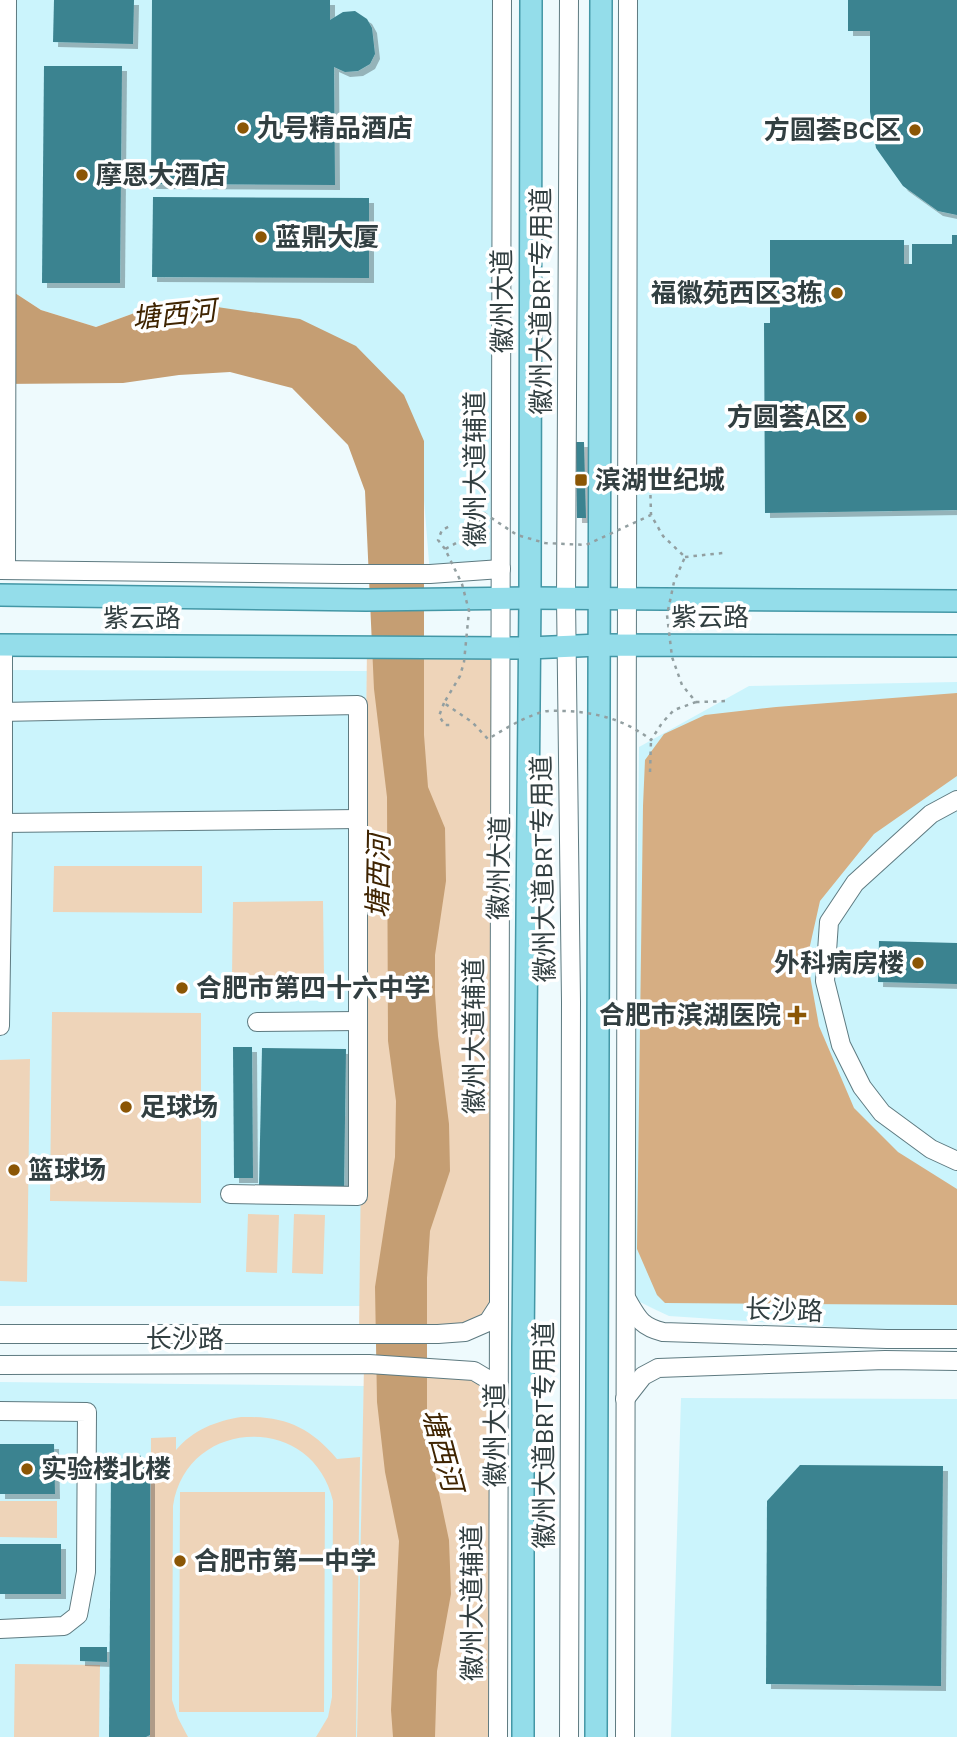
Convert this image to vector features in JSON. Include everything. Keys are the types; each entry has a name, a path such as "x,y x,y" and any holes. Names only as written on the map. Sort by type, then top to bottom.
{"main road":[{"name":"徽州大道","path":"523,1737 531,0"},
{"path":"596,1737 601,0"},
{"name":"紫云路","path":"0,595 366,600 600,598 957,601"},
{"name":"紫云路","path":"1,645 367,648 599,645 957,646"}],"street":[{"path":"7,0 4,27 6,391 3,570 430,574 501,569"},
{"name":"徽州大道辅道","path":"498,1737 502,0"},
{"name":"徽州大道BRT专用道","path":"560,0 563,1080 560,1737"},
{"name":"徽州大道BRT专用道","path":"562,598 569,0"},
{"path":"625,1737 628,0"},
{"path":"0,1026 3,823 1,645"},
{"name":"徽州大道BRT专用道","path":"562,646 571,1002 569,1737"},
{"path":"1,712 358,705 358,1196 230,1194"},
{"path":"957,800 931,814 855,883 829,922 825,981 841,1045 862,1087 882,1113 931,1149 957,1161"},
{"path":"3,823 358,819"},
{"path":"257,1022 358,1021"},
{"name":"长沙路","path":"626,1297 637,1317 648,1328 663,1332 957,1339"},
{"name":"长沙路","path":"0,1334 438,1334 465,1332 488,1322 499,1305"},
{"name":"长沙路","path":"625,1399 643,1376 658,1368 885,1360 957,1361"},
{"name":"长沙路","path":"0,1365 369,1364 474,1371 499,1387"},
{"path":"0,1411 88,1412 86,1572 78,1615 64,1626 0,1629"}],"path":[{"path":"445,549 464,540 477,526 484,513 480,473"},
{"path":"650,478 651,515 663,536 685,556 723,553"},
{"path":"484,513 517,535 545,543 586,545 651,515"},
{"path":"452,525 442,530 438,540 462,584 469,611 464,662 460,676 439,716 445,725 453,725"},
{"path":"685,556 674,582 667,615 672,657 682,685 696,702"},
{"path":"650,772 651,740 674,710 696,702 729,701"},
{"path":"444,703 472,722 488,739 517,721 545,711 580,712 614,718 639,730 651,740"}],"shaded area":[{"path":"7,0 502,0 501,569 430,574 424,500 424,441 151,307 96,327 41,310 6,287"},
{"path":"628,0 957,0 957,601 627,599"},
{"path":"367,647 501,647 499,1305 488,1322 359,1335"},
{"name":"合肥市第四十六中学","path":"0,670 367,671 360,1306 0,1306"},
{"name":"合肥市滨湖医院","path":"957,682 957,1331 895,1331 669,1316 654,1309 638,1301 633,1283 639,747 749,686"},
{"name":"合肥市滨湖医院","path":"957,693 957,776 874,834 820,901 807,959 819,1026 854,1108 898,1152 957,1189 957,1305 665,1303 657,1295 637,1249 645,760 664,734 705,715"},
{"path":"54,866 202,866 202,913 53,912"},
{"path":"323,901 324,977 232,976 233,902"},
{"name":"足球场","path":"52,1012 201,1013 201,1203 50,1201"},
{"name":"篮球场","path":"30,1059 27,1282 0,1281 0,1060"},
{"path":"248,1214 279,1215 277,1273 246,1272"},
{"path":"294,1214 325,1215 323,1274 292,1273"},
{"path":"364,1365 438,1368 499,1386 498,1737 357,1737"},
{"name":"合肥市第一中学","path":"0,1382 364,1386 357,1737 0,1737"},
{"path":"681,1398 957,1399 957,1737 671,1737"},
{"path":"241,1417 270,1418 295,1425 316,1438 337,1459 360,1457 356,1737 316,1737 328,1717 332,1697 333,1501 321,1472 301,1452 277,1440 250,1437 224,1442 201,1455 183,1477 173,1506 172,1700 188,1737 150,1737 151,1438 176,1437 176,1450 190,1437 206,1428"},
{"path":"180,1492 325,1492 324,1712 179,1712"},
{"path":"0,1501 57,1501 57,1538 0,1537"},
{"path":"15,1664 100,1665 99,1737 14,1737"}],"water":[{"name":"塘西河","path":"0,292 15,293 41,310 96,327 151,307 217,307 300,319 356,346 404,395 424,441 424,735 428,787 445,828 446,881 435,955 435,994 449,1124 450,1171 430,1231 427,1278 427,1436 449,1540 451,1594 437,1671 435,1737 393,1737 391,1710 399,1541 385,1472 377,1402 375,1287 395,1157 396,1101 388,1041 387,797 374,689 365,491 348,445 292,388 230,372 179,375 123,383 0,384"}],"building":[{"path":"54,0 134,0 133,44 53,42"},
{"name":"九号精品酒店","path":"152,0 330,0 330,20 343,12 355,11 367,19 372,28 375,54 370,64 358,71 345,72 334,67 335,185 151,184"},
{"name":"方圆荟BC区","path":"848,0 957,0 957,215 938,211 903,186 876,148 870,112 870,31 848,31"},
{"name":"摩恩大酒店","path":"44,66 122,66 120,283 42,283"},
{"name":"蓝鼎大厦","path":"153,197 369,198 369,278 152,277"},
{"name":"方圆荟A区","path":"952,235 957,235 957,510 765,513 764,323 770,323 770,240 904,240 904,264 912,264 912,244 952,244"},
{"name":"滨湖世纪城","path":"576,442 584,442 586,518 577,518"},
{"name":"外科病房楼","path":"879,941 957,943 957,984 878,982"},
{"path":"233,1047 252,1047 253,1178 234,1178"},
{"path":"262,1048 346,1049 344,1187 259,1186"},
{"name":"实验楼北楼","path":"0,1444 54,1444 55,1494 0,1494"},
{"path":"140,1455 150,1475 150,1735 109,1737 111,1472"},
{"path":"800,1465 943,1466 941,1686 766,1684 767,1501"},
{"path":"0,1544 61,1544 61,1594 0,1594"},
{"path":"80,1647 107,1647 107,1662 80,1661"}],"place":[{"name":"九号精品酒店","path":"243,128"},
{"name":"方圆荟BC区","path":"915,130"},
{"name":"摩恩大酒店","path":"82,175"},
{"name":"蓝鼎大厦","path":"261,237"},
{"name":"福徽苑西区3栋","path":"837,293"},
{"name":"方圆荟A区","path":"861,417"},
{"name":"滨湖世纪城","path":"581,480"},
{"name":"外科病房楼","path":"918,963"},
{"name":"合肥市第四十六中学","path":"182,988"},
{"name":"合肥市滨湖医院","path":"797,1015"},
{"name":"足球场","path":"126,1107"},
{"name":"篮球场","path":"14,1170"},
{"name":"实验楼北楼","path":"27,1469"},
{"name":"合肥市第一中学","path":"180,1561"}]}
